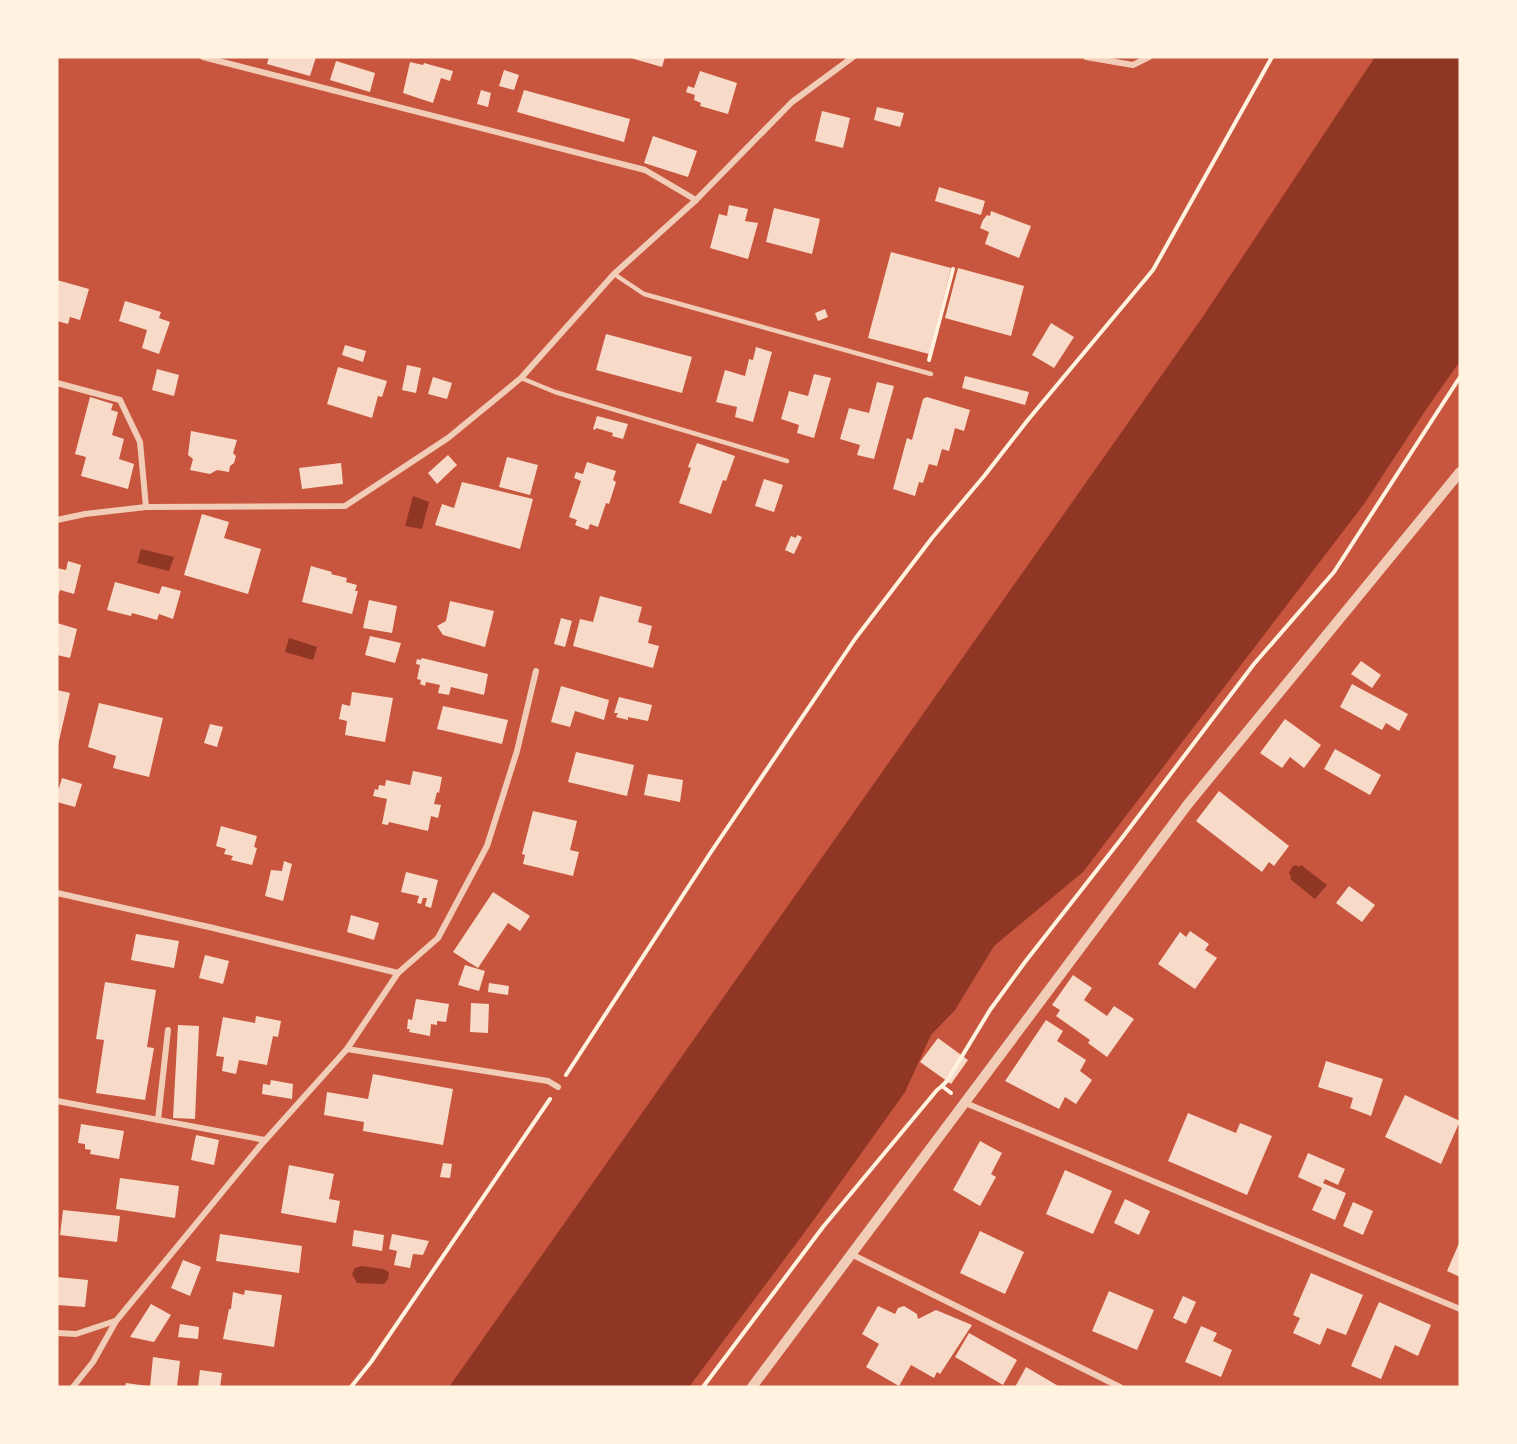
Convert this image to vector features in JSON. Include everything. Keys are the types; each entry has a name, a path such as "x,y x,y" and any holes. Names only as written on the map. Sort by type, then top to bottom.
{"street":[{"path":"203,57 645,170 696,200"},
{"path":"57,520 85,514 146,507 345,506 448,438 521,378 614,274 696,200 792,102 853,57"},
{"path":"1088,57 1133,65 1149,57"},
{"path":"57,383 120,400 140,442 146,507"},
{"path":"752,1387 1188,804 1460,472"},
{"path":"73,1387 93,1362 116,1321 266,1140 347,1048 399,974 438,938 486,846 517,751 536,671"},
{"path":"57,893 209,927 399,974"},
{"path":"158,1120 168,1029"},
{"path":"347,1048 548,1082 558,1088"},
{"path":"57,1101 266,1140"},
{"path":"963,1102 1460,1309"},
{"path":"851,1254 1117,1386"},
{"path":"57,1333 76,1334 116,1321"}],"lane":[{"path":"614,274 644,294 928,373"},
{"path":"521,378 555,392 787,461"}],"path":[{"path":"351,1387 371,1362 558,1088 711,852 855,639 932,538 1153,270 1272,57"},
{"path":"928,373 953,269"},
{"path":"703,1387 823,1227 947,1081 990,1010 1024,962 1129,829 1254,664 1334,572 1460,377"},
{"path":"942,1086 963,1102"}],"shaded area":[{"path":"1375,57 1460,57 1460,361 1364,504 1083,872 994,946 955,1010 931,1035 905,1092 810,1225 689,1387 449,1387 1204,315"},
{"path":"413,496 429,502 422,529 405,526"},
{"path":"141,549 174,557 169,571 137,563"},
{"path":"289,638 317,647 313,660 285,652"},
{"path":"1296,865 1299,867 1301,865 1327,885 1315,899 1290,879 1289,873"},
{"path":"362,1266 389,1272 388,1279 384,1284 357,1283 352,1274 355,1268"}],"building":[{"path":"269,57 316,57 310,76 267,64"},
{"path":"627,57 665,57 662,67"},
{"path":"336,61 375,73 370,92 330,80"},
{"path":"410,62 423,65 424,63 453,71 450,81 441,78 433,103 403,93"},
{"path":"504,70 519,75 514,90 499,86"},
{"path":"700,71 737,83 728,114 700,106 701,103 694,100 695,95 686,92 688,86 694,88"},
{"path":"481,90 491,93 488,107 477,104"},
{"path":"524,90 630,119 624,142 517,112"},
{"path":"877,107 904,113 900,127 874,120"},
{"path":"822,111 850,118 843,148 815,141"},
{"path":"653,136 697,151 688,177 644,163"},
{"path":"939,187 985,201 981,215 935,201"},
{"path":"729,205 748,209 745,221 758,223 748,259 710,248 719,214 727,216"},
{"path":"774,208 820,219 812,254 766,242"},
{"path":"991,211 1031,226 1019,258 985,244 989,232 980,228 987,215 990,216"},
{"path":"891,252 951,268 929,354 868,338"},
{"path":"958,268 1024,286 1011,336 945,318"},
{"path":"57,280 89,289 80,320 70,317 68,324 57,321"},
{"path":"125,301 161,312 159,318 170,322 159,354 142,348 147,330 119,321"},
{"path":"825,309 828,317 818,321 815,313"},
{"path":"1051,323 1074,337 1054,368 1032,355"},
{"path":"606,334 692,357 682,393 596,370"},
{"path":"345,345 366,351 363,362 342,355"},
{"path":"756,347 772,352 753,422 735,417 737,407 716,402 725,370 745,376 749,359 753,360"},
{"path":"407,365 421,368 416,393 402,390"},
{"path":"338,367 387,381 382,397 378,396 372,418 327,404"},
{"path":"157,369 179,375 174,396 152,390"},
{"path":"814,374 831,378 814,438 797,433 799,425 781,419 789,391 808,396"},
{"path":"965,376 1029,392 1025,405 962,388"},
{"path":"433,377 452,383 447,399 428,394"},
{"path":"877,382 894,386 874,459 857,455 860,445 840,439 849,408 869,413"},
{"path":"90,397 113,404 111,410 118,412 112,435 124,439 119,459 134,464 128,489 81,476 86,457 75,454"},
{"path":"927,397 970,410 964,431 955,428 949,451 942,449 937,466 929,464 923,483 919,482 915,496 893,489 907,438 912,440 923,399"},
{"path":"597,416 628,424 623,439 612,436 613,433 593,429"},
{"path":"191,431 237,440 233,453 236,456 229,472 217,470 210,474 190,470 193,459 188,455"},
{"path":"697,443 735,456 726,481 723,480 711,514 679,503"},
{"path":"448,455 457,465 437,484 428,473"},
{"path":"507,457 538,465 530,495 499,487"},
{"path":"587,462 616,471 613,480 616,482 609,504 606,503 598,527 590,524 588,530 575,525 577,520 569,517 581,481 574,478 576,472 583,474"},
{"path":"341,463 343,484 302,489 299,468"},
{"path":"764,479 783,485 774,512 755,506"},
{"path":"462,482 533,499 520,549 435,525 442,504 454,508"},
{"path":"202,514 229,522 224,538 261,549 248,594 184,575"},
{"path":"797,535 802,537 794,554 785,550 791,536 796,538"},
{"path":"68,561 81,565 74,594 60,590 57,599 57,568 66,570"},
{"path":"311,566 347,578 346,582 357,585 355,591 358,591 352,614 302,602"},
{"path":"115,582 159,594 162,586 181,591 173,619 159,614 157,620 132,613 131,616 107,610"},
{"path":"600,596 642,607 638,622 652,626 648,643 659,646 653,668 573,646 580,619 593,622"},
{"path":"369,600 397,606 392,633 363,628"},
{"path":"450,601 494,611 485,647 443,635 437,626 446,621"},
{"path":"561,618 572,621 565,647 554,644"},
{"path":"57,623 77,629 70,658 57,655"},
{"path":"370,636 401,643 395,663 365,655"},
{"path":"422,658 488,674 484,695 451,687 449,695 438,693 440,685 426,682 425,686 420,684 421,680 417,679 420,665 416,664 417,659"},
{"path":"1361,661 1381,675 1372,688 1351,674"},
{"path":"1352,684 1408,714 1399,731 1386,723 1382,730 1340,707"},
{"path":"561,686 609,700 604,720 575,711 570,727 551,722"},
{"path":"57,690 70,693 58,745 57,745"},
{"path":"352,692 393,698 385,742 345,735 347,721 339,719 342,704 350,706"},
{"path":"619,697 652,705 648,721 616,717 618,713 614,713"},
{"path":"99,703 163,718 149,777 113,768 116,756 88,747"},
{"path":"443,706 508,720 502,744 437,729"},
{"path":"1285,719 1321,745 1304,768 1290,757 1282,768 1260,753"},
{"path":"210,724 223,727 217,747 204,743"},
{"path":"1335,749 1381,775 1370,795 1324,769"},
{"path":"576,752 634,765 627,796 568,782"},
{"path":"413,771 442,777 434,804 441,805 438,818 431,816 428,831 389,822 388,825 382,824 387,799 373,796 379,785 385,786 386,780 410,785"},
{"path":"648,774 683,780 680,802 644,795"},
{"path":"62,778 82,784 75,807 57,802 57,787 59,788"},
{"path":"1219,791 1289,846 1274,866 1269,862 1262,872 1196,821"},
{"path":"533,811 577,821 570,850 579,852 573,876 523,864 525,855 522,854"},
{"path":"221,826 257,836 254,847 257,848 252,865 231,860 233,856 224,854 226,849 216,846"},
{"path":"284,861 292,864 283,901 265,896 271,870 282,871"},
{"path":"406,872 438,880 431,908 425,906 427,898 423,898 421,904 417,903 419,896 401,892"},
{"path":"1349,886 1375,905 1362,922 1336,903"},
{"path":"493,892 530,916 520,931 508,923 478,968 453,952"},
{"path":"351,915 379,923 374,940 347,932"},
{"path":"1190,931 1209,944 1205,950 1217,958 1195,989 1158,964 1180,932 1186,937"},
{"path":"136,934 179,941 174,968 131,960"},
{"path":"205,955 229,961 223,984 199,978"},
{"path":"465,965 485,971 479,991 458,985"},
{"path":"1073,975 1092,988 1084,1000 1107,1016 1114,1006 1134,1019 1107,1057 1088,1043 1090,1040 1056,1016 1060,1010 1052,1005"},
{"path":"105,982 156,990 147,1047 154,1048 145,1100 96,1093 104,1040 96,1039"},
{"path":"489,983 509,986 508,995 488,992"},
{"path":"416,999 449,1004 446,1022 437,1021 437,1025 431,1024 430,1036 409,1032 410,1029 407,1029 408,1019 412,1020"},
{"path":"471,1003 489,1004 488,1033 470,1032"},
{"path":"256,1016 281,1021 278,1037 273,1036 267,1065 239,1060 236,1074 222,1071 224,1057 216,1056 223,1017 255,1023"},
{"path":"1046,1020 1063,1031 1057,1041 1086,1060 1080,1071 1092,1080 1076,1104 1065,1097 1059,1109 1005,1081"},
{"path":"178,1025 199,1026 195,1119 173,1118"},
{"path":"938,1038 968,1060 951,1084 920,1062"},
{"path":"1326,1061 1383,1079 1371,1116 1350,1108 1353,1098 1318,1087"},
{"path":"373,1074 453,1089 443,1145 363,1131 364,1122 324,1115 327,1092 368,1099"},
{"path":"271,1080 293,1084 292,1099 262,1094 263,1084 270,1085"},
{"path":"1405,1095 1460,1121 1441,1164 1385,1137"},
{"path":"1188,1113 1236,1133 1240,1123 1272,1136 1247,1195 1168,1161"},
{"path":"81,1124 124,1131 119,1159 90,1154 91,1150 85,1149 85,1144 78,1143"},
{"path":"196,1135 219,1140 214,1165 191,1160"},
{"path":"980,1141 1002,1153 991,1174 996,1177 980,1206 953,1190"},
{"path":"1308,1153 1345,1169 1338,1185 1325,1179 1323,1183 1346,1193 1335,1220 1312,1210 1322,1188 1298,1177"},
{"path":"443,1163 452,1164 450,1178 440,1177"},
{"path":"289,1165 334,1174 329,1199 340,1201 336,1223 281,1213"},
{"path":"1065,1170 1112,1191 1093,1234 1046,1214"},
{"path":"120,1178 179,1186 175,1218 116,1209"},
{"path":"1125,1199 1150,1211 1139,1235 1114,1223"},
{"path":"1353,1202 1373,1211 1363,1235 1343,1226"},
{"path":"63,1210 120,1216 117,1242 60,1235"},
{"path":"354,1230 384,1235 382,1251 352,1246"},
{"path":"980,1231 1024,1252 1005,1294 960,1273"},
{"path":"220,1234 302,1246 299,1273 216,1261"},
{"path":"392,1234 429,1241 423,1255 413,1254 410,1268 394,1265 397,1251 389,1249"},
{"path":"1460,1241 1460,1277 1447,1271"},
{"path":"183,1260 201,1267 190,1296 171,1288"},
{"path":"1311,1273 1363,1295 1346,1335 1327,1328 1320,1345 1293,1333 1300,1318 1293,1315"},
{"path":"57,1277 88,1280 85,1307 57,1305"},
{"path":"245,1290 282,1295 274,1347 223,1339 233,1292 244,1295"},
{"path":"1109,1291 1154,1310 1137,1350 1092,1331"},
{"path":"1183,1296 1196,1302 1186,1324 1173,1318"},
{"path":"1379,1302 1431,1325 1418,1356 1395,1345 1381,1379 1351,1366"},
{"path":"151,1304 171,1315 154,1342 130,1337"},
{"path":"878,1306 895,1314 898,1308 904,1306 917,1314 918,1319 936,1310 972,1325 940,1374 937,1372 934,1378 911,1365 899,1386 866,1367 879,1344 862,1334"},
{"path":"180,1324 199,1327 198,1339 178,1337"},
{"path":"1201,1326 1217,1333 1213,1341 1232,1350 1221,1377 1185,1362"},
{"path":"969,1333 1017,1360 1003,1385 955,1357"},
{"path":"153,1357 180,1361 177,1387 150,1387"},
{"path":"1026,1367 1060,1387 1015,1387"},
{"path":"200,1370 222,1373 220,1387 198,1387"},
{"path":"126,1383 148,1386 148,1387 125,1387"}]}
